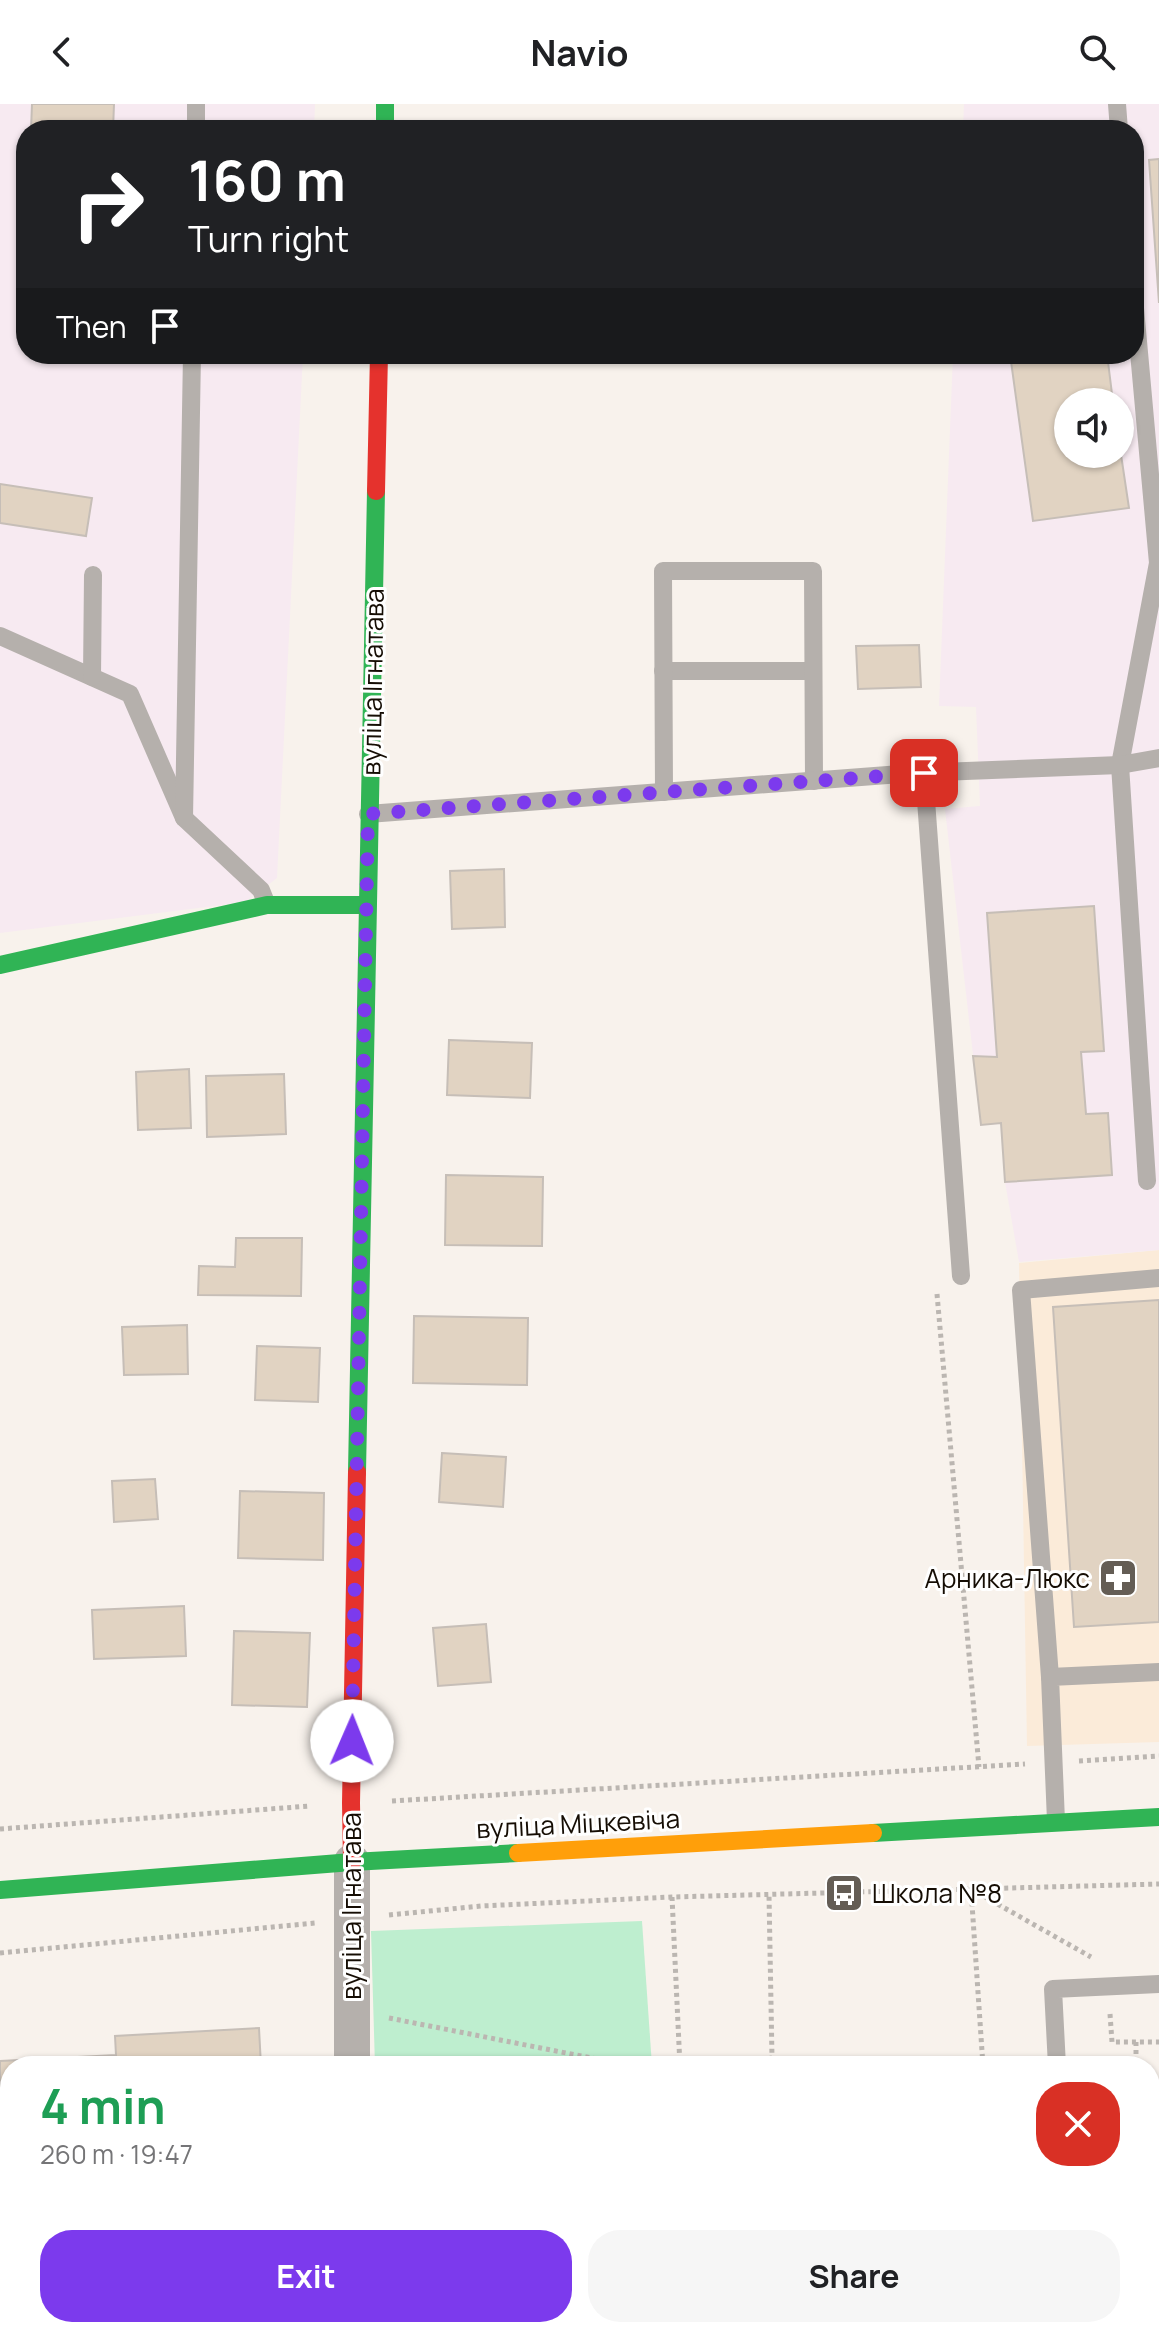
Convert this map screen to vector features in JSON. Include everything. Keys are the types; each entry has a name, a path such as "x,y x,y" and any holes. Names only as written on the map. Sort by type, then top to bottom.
{"street":[{"name":"вуліца Ігнатава","path":"352,2056 351,1803 379,364"},
{"path":"0,965 267,905 367,905"},
{"name":"вуліца Міцкевіча","path":"0,1890 352,1862 1159,1817"}],"lane":[{"path":"184,818 192,364"},
{"path":"1140,364 1158,563 1120,765 1147,1181"},
{"path":"664,792 663,571 813,571 814,781"},
{"path":"92,677 93,575"},
{"path":"0,636 130,694 184,818 261,890 267,905"},
{"path":"663,671 813,671"},
{"path":"368,814 924,773 1120,765 1159,758"},
{"path":"924,773 961,1276"},
{"path":"1056,1821 1050,1677 1021,1290 1159,1278"},
{"path":"1050,1677 1159,1672"},
{"path":"1056,2056 1053,1989 1159,1984"}],"path":[{"path":"937,1292 979,1767"},
{"path":"0,1829 351,1803 1159,1756"},
{"path":"0,1953 481,1906 672,1897 1159,1884"},
{"path":"769,1895 772,2056"},
{"path":"672,1897 680,2056"},
{"path":"352,2010 582,2056"},
{"path":"1136,2042 1136,2056"}],"shaded area":[{"path":"0,104 315,104 314,120 16,120 16,364 303,364 277,878 246,902 0,933"},
{"path":"964,104 1159,104 1159,1250 1019,1262 1005,1182 1001,1124 981,1125 945,809 980,806 976,707 939,706 953,364 1144,364 1144,120 963,120"},
{"path":"1159,1250 1159,1742 1027,1746 1019,1263"}],"green space":[{"path":"642,1921 651,2056 375,2056 371,1931"}],"building":[{"path":"32,104 114,104 113,120 31,120"},
{"path":"1159,159 1159,303 1149,160"},
{"path":"1011,364 1108,364 1111,388 1054,388 1054,468 1123,468 1129,508 1033,521"},
{"path":"0,484 92,498 86,536 0,523"},
{"path":"919,645 921,687 858,689 856,646"},
{"path":"504,869 505,927 452,929 450,871"},
{"path":"1094,906 1104,1051 1081,1052 1086,1114 1108,1113 1112,1175 1005,1182 1001,1123 981,1125 973,1056 997,1057 987,913"},
{"path":"449,1040 532,1043 530,1098 447,1095"},
{"path":"189,1069 191,1128 138,1130 136,1072"},
{"path":"284,1074 286,1134 207,1137 206,1076"},
{"path":"446,1175 543,1177 542,1246 445,1245"},
{"path":"236,1238 302,1238 301,1296 198,1295 199,1266 235,1267"},
{"path":"1159,1300 1159,1622 1074,1627 1053,1307"},
{"path":"414,1316 528,1318 527,1385 413,1383"},
{"path":"187,1325 188,1374 124,1375 122,1327"},
{"path":"257,1346 320,1348 318,1402 255,1400"},
{"path":"442,1453 506,1457 503,1507 439,1502"},
{"path":"155,1479 158,1519 114,1522 112,1481"},
{"path":"240,1491 324,1493 323,1560 238,1558"},
{"path":"184,1606 186,1656 94,1659 92,1610"},
{"path":"486,1624 491,1682 438,1686 433,1628"},
{"path":"234,1631 310,1633 307,1707 232,1705"},
{"path":"259,2028 260,2056 97,2056 116,2055 115,2036"}],"traffic: fast":[{"path":"385,104 385,120"},
{"path":"357,1472 376,491"},
{"path":"0,965 267,905 367,905"},
{"path":"873,1833 1159,1817"},
{"path":"0,1890 352,1862 518,1853"}],"traffic: slow":[{"path":"518,1853 873,1833"}],"traffic: jam":[{"path":"376,491 379,364"},
{"path":"352,1862 357,1472"}],"place":[{"name":"Арника-Люкс","path":"1118,1578"},
{"name":"Школа №8","path":"844,1893"}],"route":[{"path":"352,1741 368,814 924,773"}]}
